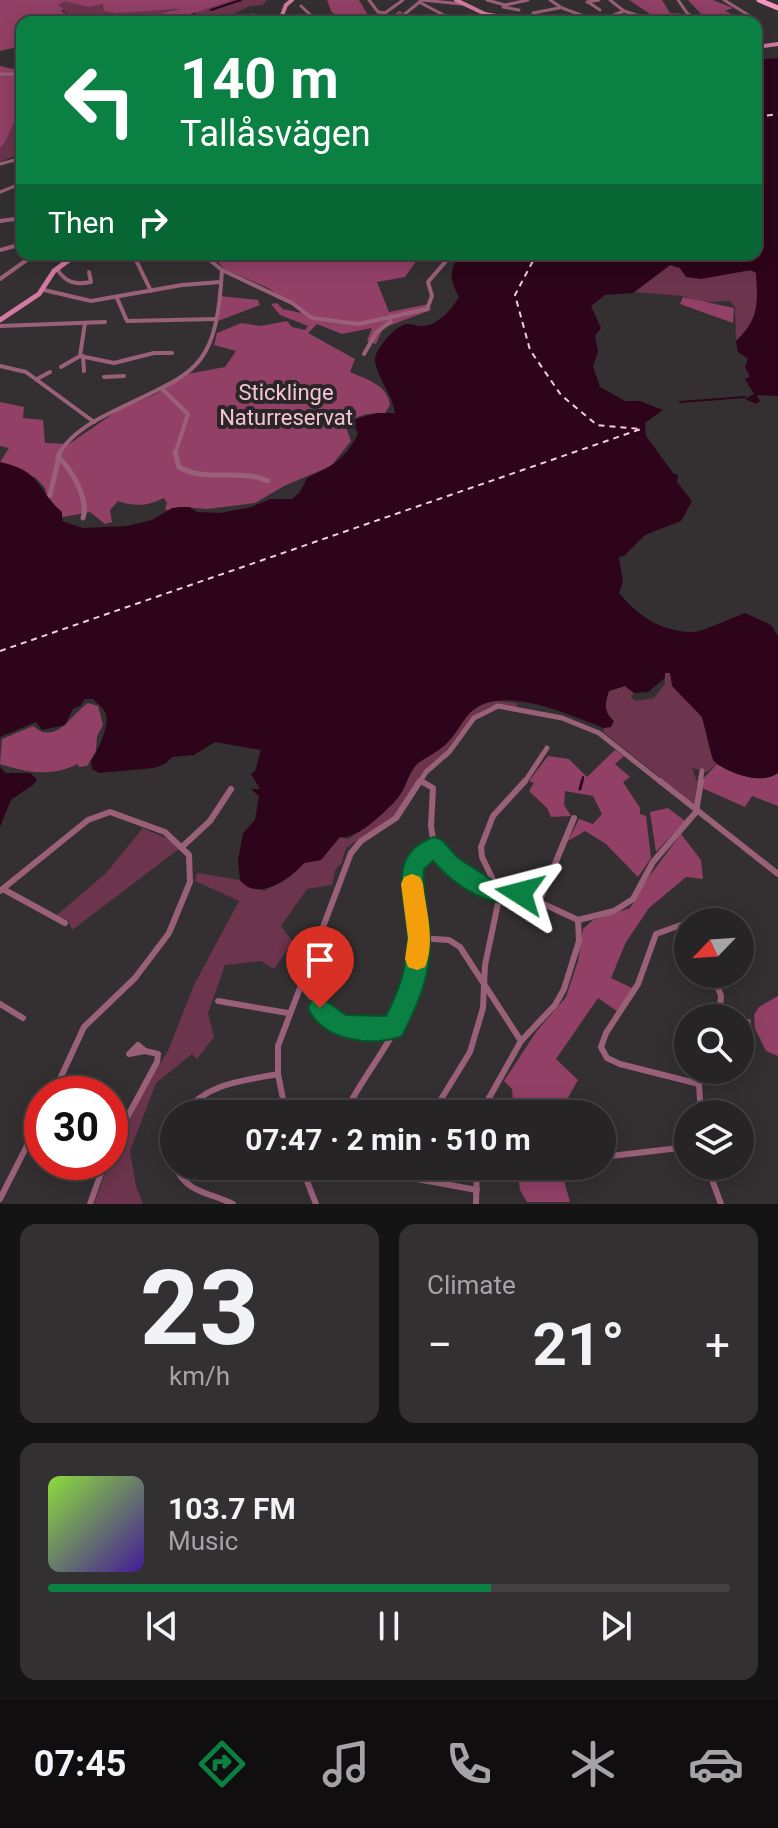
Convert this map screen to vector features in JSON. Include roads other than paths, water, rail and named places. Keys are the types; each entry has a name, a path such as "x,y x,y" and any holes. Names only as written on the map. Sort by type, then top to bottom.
{"main road":[{"path":"765,0 778,6"},
{"path":"765,0 778,6"}],"street":[{"path":"369,0 379,13 386,13 403,0"},
{"path":"456,0 494,16"},
{"path":"487,0 519,10"},
{"path":"498,11 504,6 528,0"},
{"path":"550,0 584,16"},
{"path":"599,0 587,2 600,10"},
{"path":"610,0 624,11 639,16"},
{"path":"678,0 692,16"},
{"path":"724,0 750,16"},
{"path":"401,16 421,1 462,4"},
{"path":"421,1 448,16"},
{"path":"301,6 312,16"},
{"path":"396,6 408,9"},
{"path":"533,13 560,7"},
{"path":"611,16 624,11"},
{"path":"0,279 27,260"},
{"path":"0,323 44,290 57,269 69,260"},
{"path":"136,260 151,291"},
{"path":"210,260 222,270 278,295 312,318 352,324 427,309 432,296 428,282 447,260"},
{"path":"57,269 63,281 73,285 92,281 89,272"},
{"path":"50,495 58,457 70,440 94,422 182,376 210,348 222,270"},
{"path":"44,290 82,300 117,298 220,282"},
{"path":"117,298 127,321 216,319"},
{"path":"364,354 376,333 390,322 391,316"},
{"path":"0,323 105,322"},
{"path":"84,371 85,323"},
{"path":"61,367 82,356 114,363 154,353 172,353"},
{"path":"112,377 114,363"},
{"path":"1,367 37,379 94,422"},
{"path":"37,379 50,372"},
{"path":"104,377 124,376"},
{"path":"162,389 188,414 175,460 182,468 211,476 259,475 268,481"},
{"path":"58,457 66,464 78,486 78,495 86,508 83,518"},
{"path":"283,1100 278,1074 278,1046 351,853 361,841 396,818 421,781 479,714 498,706 510,707 562,718 591,729 778,874"},
{"path":"442,1100 470,1052 486,990 485,965 500,894 482,857 481,847 493,816 518,792 547,748"},
{"path":"421,781 433,788 431,826 434,846 450,865 491,892 520,893 578,920 626,906 653,862 696,812 702,771"},
{"path":"183,846 199,835 231,789"},
{"path":"61,1076 85,1026 143,971 168,935 182,907 192,875 189,855 165,832 122,814 100,813 2,890 65,923"},
{"path":"540,900 574,818"},
{"path":"350,1100 413,988 419,938 412,885 414,865 434,846"},
{"path":"488,1100 521,1041 555,1005 564,989 579,941 578,920"},
{"path":"674,925 656,934 645,968 629,1001 603,1035 601,1047 607,1058 620,1064 674,1078"},
{"path":"419,938 449,940 460,947 521,1041"},
{"path":"301,985 335,1022 356,1029 393,1028"},
{"path":"218,1001 288,1013"},
{"path":"0,1004 23,1018"},
{"path":"128,1113 158,1054 145,1051"},
{"path":"195,1100 201,1093 215,1087 278,1074"},
{"path":"699,1084 700,1100"},
{"path":"616,1155 674,1149"},
{"path":"0,1199 24,1152"},
{"path":"90,1204 99,1180"},
{"path":"182,1180 185,1186 199,1193 217,1195 233,1204"},
{"path":"307,1180 316,1204"},
{"path":"428,1180 477,1190"},
{"path":"476,1204 477,1180"},
{"path":"712,1180 721,1204"}],"waterway":[{"path":"211,10 241,0"},
{"path":"187,16 195,14"},
{"path":"680,402 745,397"},
{"path":"582,783 583,777"},
{"path":"580,789 582,781"}],"park label":[{"name":"Sticklinge Naturreservat","path":"286,404"}]}
